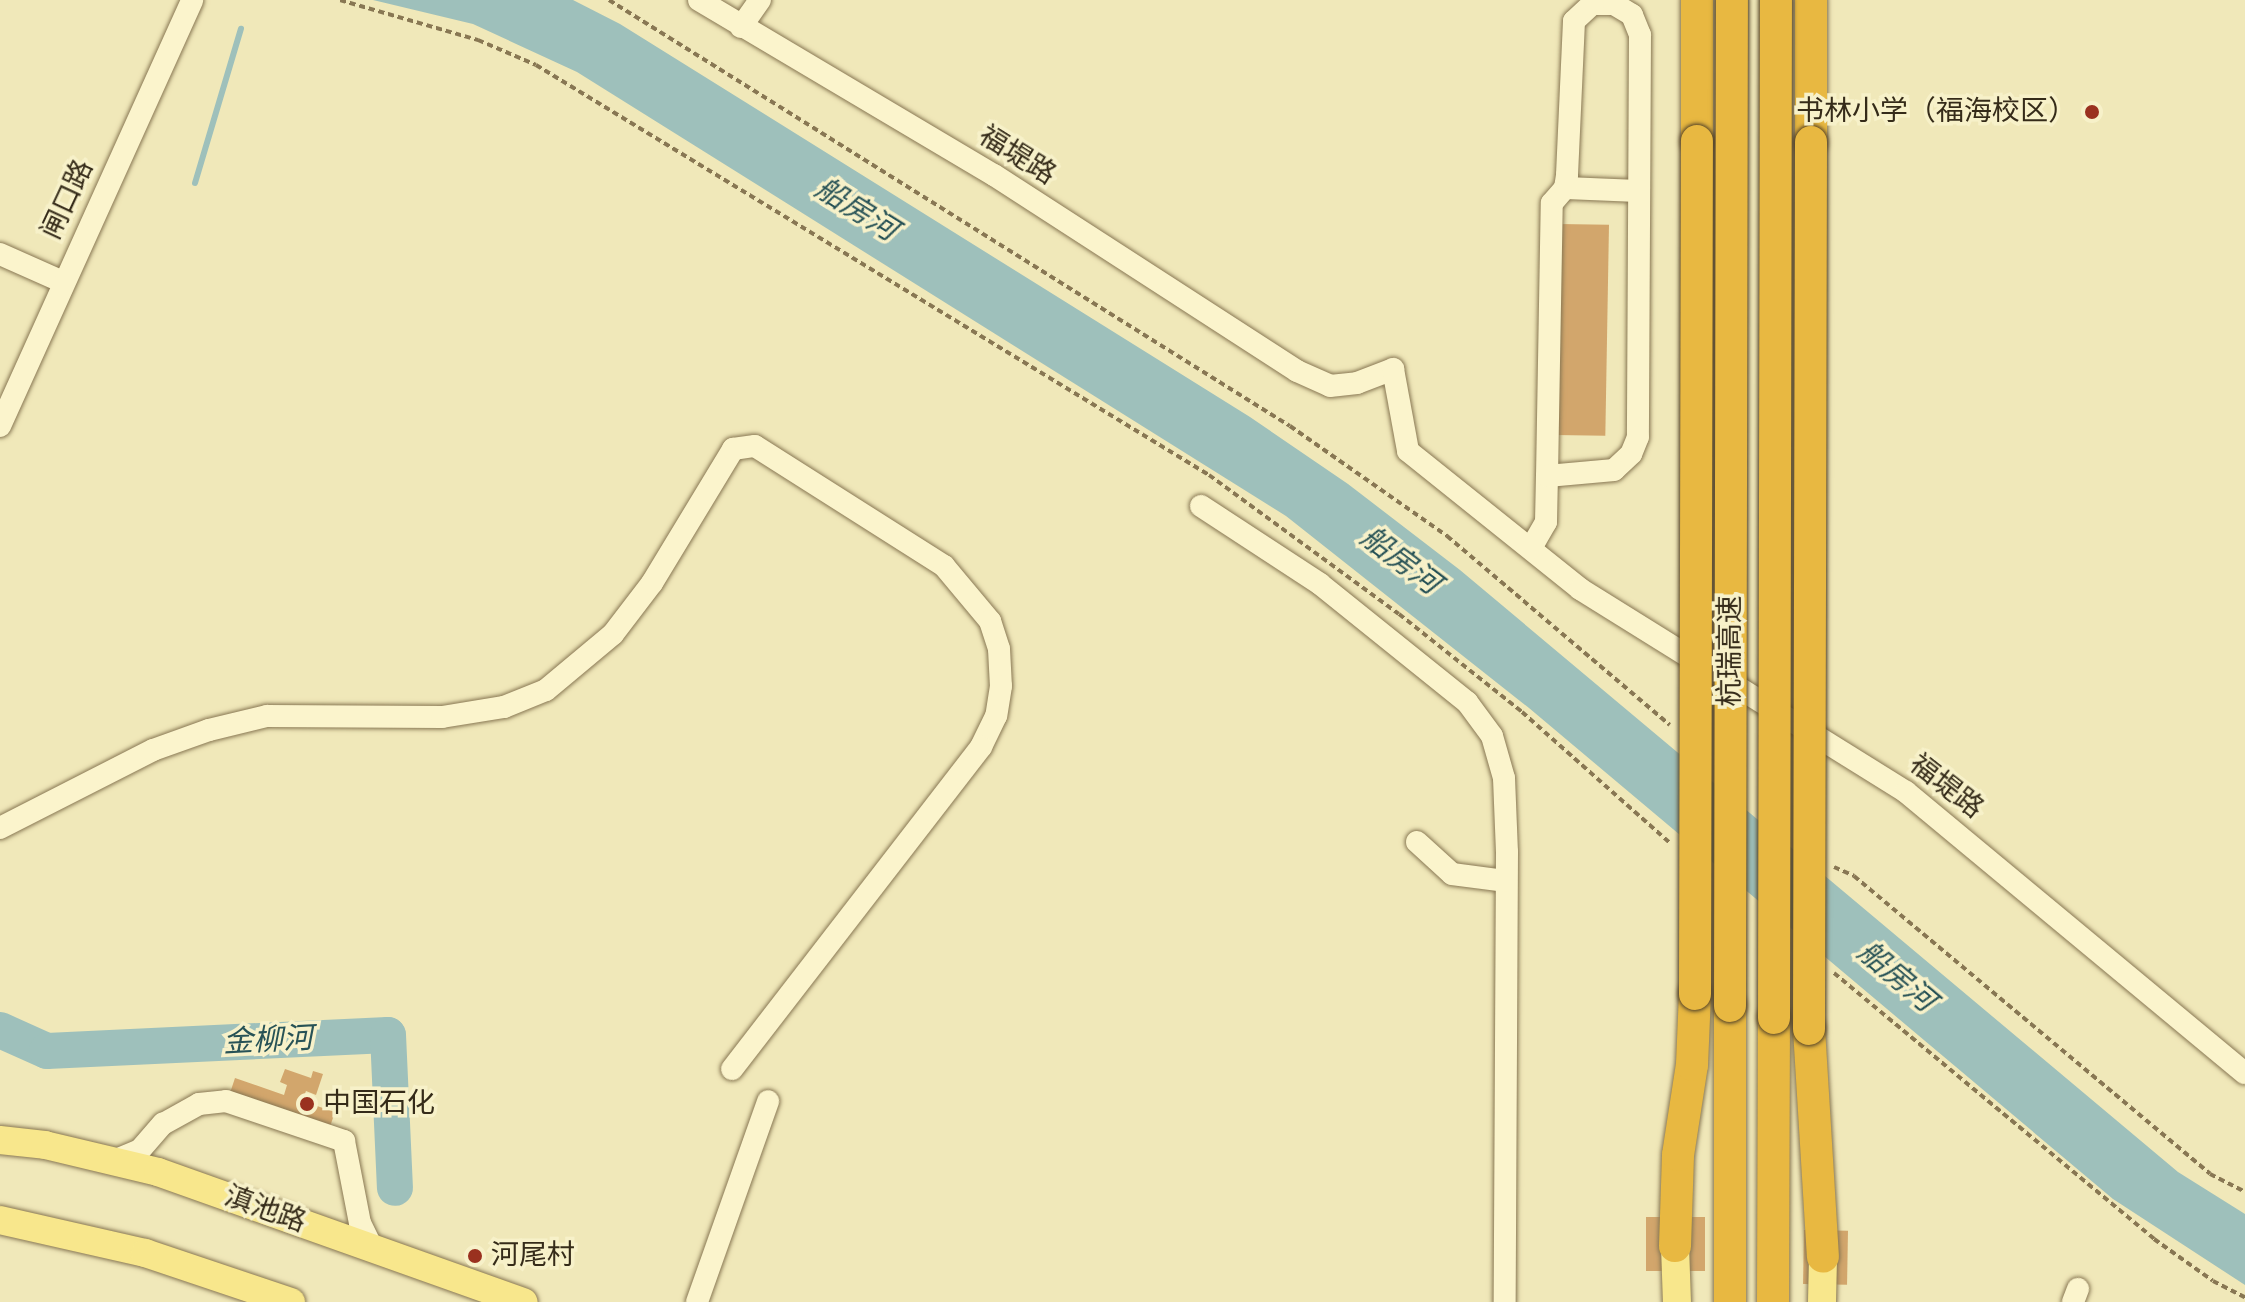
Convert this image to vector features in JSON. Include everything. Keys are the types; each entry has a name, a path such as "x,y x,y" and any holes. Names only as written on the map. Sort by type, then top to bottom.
{"highway":[{"path":"1675,1246 1678,1155 1693,1056 1695,994 1697,0"},
{"name":"杭瑞高速","path":"1730,1302 1732,0"},
{"name":"杭瑞高速","path":"1773,1302 1776,0"},
{"path":"1811,0 1809,1029 1823,1257"}],"main road":[{"name":"滇池路","path":"0,1140 158,1172 524,1302"},
{"path":"0,1220 145,1253 291,1302"},
{"path":"1675,1246 1677,1302"},
{"path":"1822,1302 1823,1257"}],"street":[{"name":"闸口路","path":"0,426 192,0"},
{"name":"福堤路","path":"699,0 994,175 1297,371 1330,386 1357,383 1393,369 1408,451 1580,589 1906,792 2245,1073"},
{"path":"741,27 760,0"},
{"path":"1531,548 1546,522 1552,203 1565,188 1574,21 1592,4 1614,4 1632,15 1640,35 1638,437 1631,454 1614,470 1547,476"},
{"path":"1565,188 1639,191"},
{"path":"0,254 63,282"},
{"path":"0,828 153,750 209,730 267,716 442,717 504,707 546,690 613,634 652,583 733,449 755,446 944,566 990,621 999,649 1001,686 996,716 981,747 732,1069"},
{"path":"1201,506 1320,584 1467,702 1492,736 1504,778 1507,852 1505,1302"},
{"path":"1417,842 1452,874 1505,881"},
{"path":"114,1161 140,1150 163,1124 199,1104 226,1101 344,1141 360,1223 373,1250"},
{"path":"697,1302 768,1101"}],"path":[{"path":"340,0 478,40 536,65 1209,475"},
{"path":"609,0 1290,426 1460,545 1673,728"},
{"path":"1822,857 1854,876 2210,1174 2245,1192"}],"water":[{"name":"船房河","path":"373,0 573,0 620,24 1250,417 1348,484 1460,570 2178,1172 2245,1214 2245,1285 2113,1199 1529,708 1286,516 577,72 473,24"}],"building":[{"path":"1559,224 1609,225 1605,436 1555,435"},
{"path":"285,1069 311,1078 313,1071 323,1074 316,1095 306,1091 302,1101 335,1112 324,1144 224,1111 235,1078 284,1095 287,1085 280,1082"},
{"path":"1646,1217 1705,1217 1705,1271 1646,1271"},
{"path":"1804,1230 1848,1231 1847,1285 1803,1284"}],"waterway":[{"path":"195,183 241,29"},
{"name":"金柳河","path":"0,1030 47,1051 388,1035 395,1188"}],"place":[{"name":"书林小学（福海校区）","path":"2092,112"},
{"name":"中国石化","path":"307,1104"},
{"name":"河尾村","path":"475,1256"}]}
